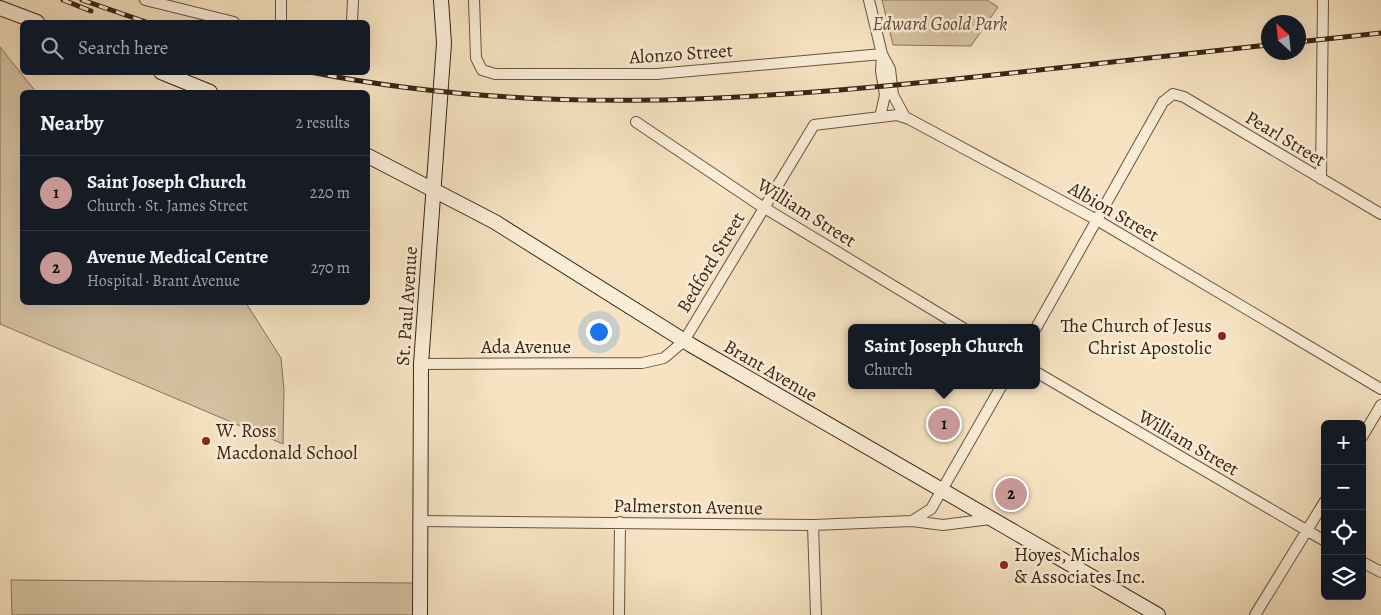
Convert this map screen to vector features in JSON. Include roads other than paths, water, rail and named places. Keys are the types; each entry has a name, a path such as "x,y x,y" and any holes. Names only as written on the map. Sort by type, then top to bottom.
{"main road":[{"name":"St. Paul Avenue","path":"420,615 421,364 432,188 444,44 441,0"},
{"path":"0,8 32,20"},
{"path":"168,75 205,90"},
{"name":"Brant Avenue","path":"370,157 495,222 684,341 990,520 1158,615"}],"street":[{"path":"145,0 226,20"},
{"path":"281,0 281,20"},
{"path":"352,20 353,0"},
{"name":"Alonzo Street","path":"474,0 476,58 482,70 494,74 657,74 882,54"},
{"path":"869,0 882,54 890,69 893,95 905,117"},
{"path":"1321,179 1324,0"},
{"path":"880,117 885,95 881,71 882,54"},
{"name":"Pearl Street","path":"1097,220 1163,102 1173,94 1184,97 1381,214"},
{"name":"Albion Street","path":"814,125 897,115 905,117 1097,220 1381,389"},
{"name":"William Street","path":"636,122 761,205 956,324"},
{"name":"Bedford Street","path":"684,341 761,205 814,125"},
{"path":"1038,324 1097,220"},
{"name":"Ada Avenue","path":"421,364 642,363 664,358 684,341"},
{"name":"William Street","path":"1040,374 1321,539"},
{"path":"912,521 931,510 1000,389"},
{"path":"1366,430 1381,405"},
{"path":"1255,615 1321,508"},
{"name":"Palmerston Avenue","path":"420,521 813,525 912,521 943,525 990,520"},
{"path":"619,615 620,522"},
{"path":"813,525 816,615"},
{"path":"1366,564 1381,572"}],"railway":[{"path":"63,0 91,11"},
{"path":"82,0 140,20"},
{"path":"1306,41 1381,33"},
{"path":"327,75 391,86 552,99 633,100 713,98 874,87 1261,46"}],"place":[{"name":"The Church of Jesus Christ Apostolic","path":"1222,336"},
{"name":"Saint Joseph Church","path":"944,424"},
{"name":"W. Ross Macdonald School","path":"206,441"},
{"name":"Avenue Medical Centre","path":"1011,494"},
{"name":"Hoyes, Michalos & Associates Inc.","path":"1004,565"}],"park label":[{"name":"Edward Goold Park","path":"940,23"}]}
